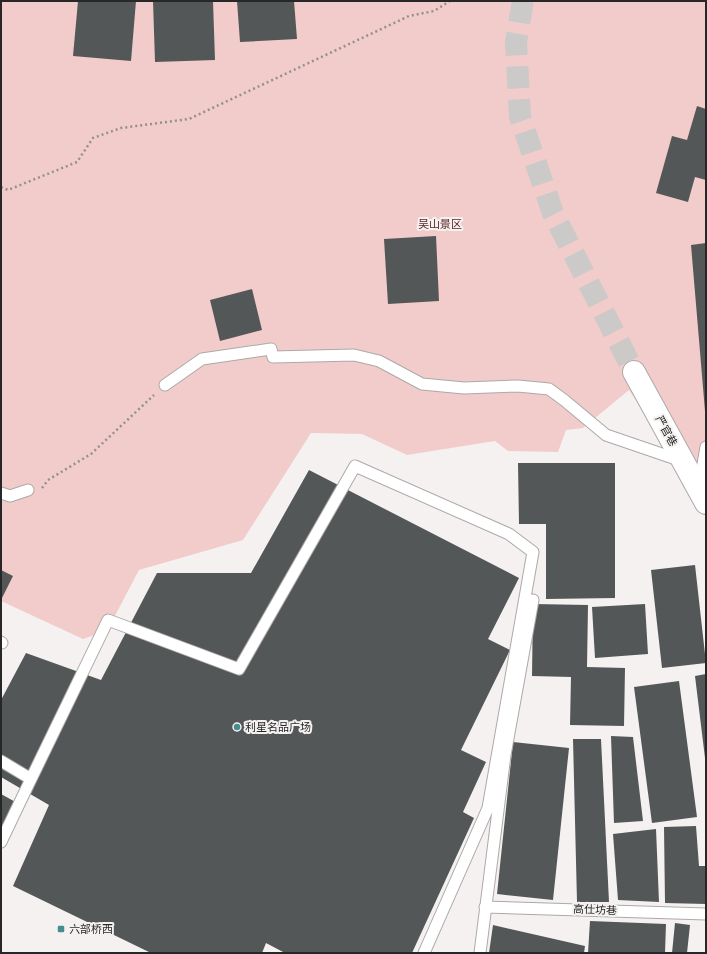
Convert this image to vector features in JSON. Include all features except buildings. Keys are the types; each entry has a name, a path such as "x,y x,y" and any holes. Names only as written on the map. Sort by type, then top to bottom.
{"street":[{"name":"严官巷","path":"634,372 702,496"}],"lane":[{"path":"165,385 202,359 271,349 273,357 354,355 379,362 422,384 464,388 518,386 549,389 606,435 683,462"},
{"name":"严官巷","path":"702,496 706,447"},
{"path":"1,842 108,620 239,669 354,466 509,534 533,552 488,808 424,953"},
{"path":"1,493 10,496 28,490"},
{"path":"480,953 505,755 533,600"},
{"path":"1,761 31,779"},
{"name":"高仕坊巷","path":"485,907 706,914"}],"path":[{"path":"1,187 8,190 78,162 93,138 121,128 189,119 409,16 434,11 450,1"},
{"path":"28,490 39,492 48,480 91,454 165,385"}],"green space":[{"name":"吴山景区","path":"1,1 706,1 706,499 629,390 583,428 566,430 558,452 508,451 495,441 407,455 362,434 311,433 243,540 139,570 107,631 83,639 1,601"}],"tunnel":[{"path":"523,1 516,42 520,117 553,213 634,372"}],"place":[{"name":"利星名品广场","path":"237,727"},
{"name":"六部桥西","path":"61,929"}]}
